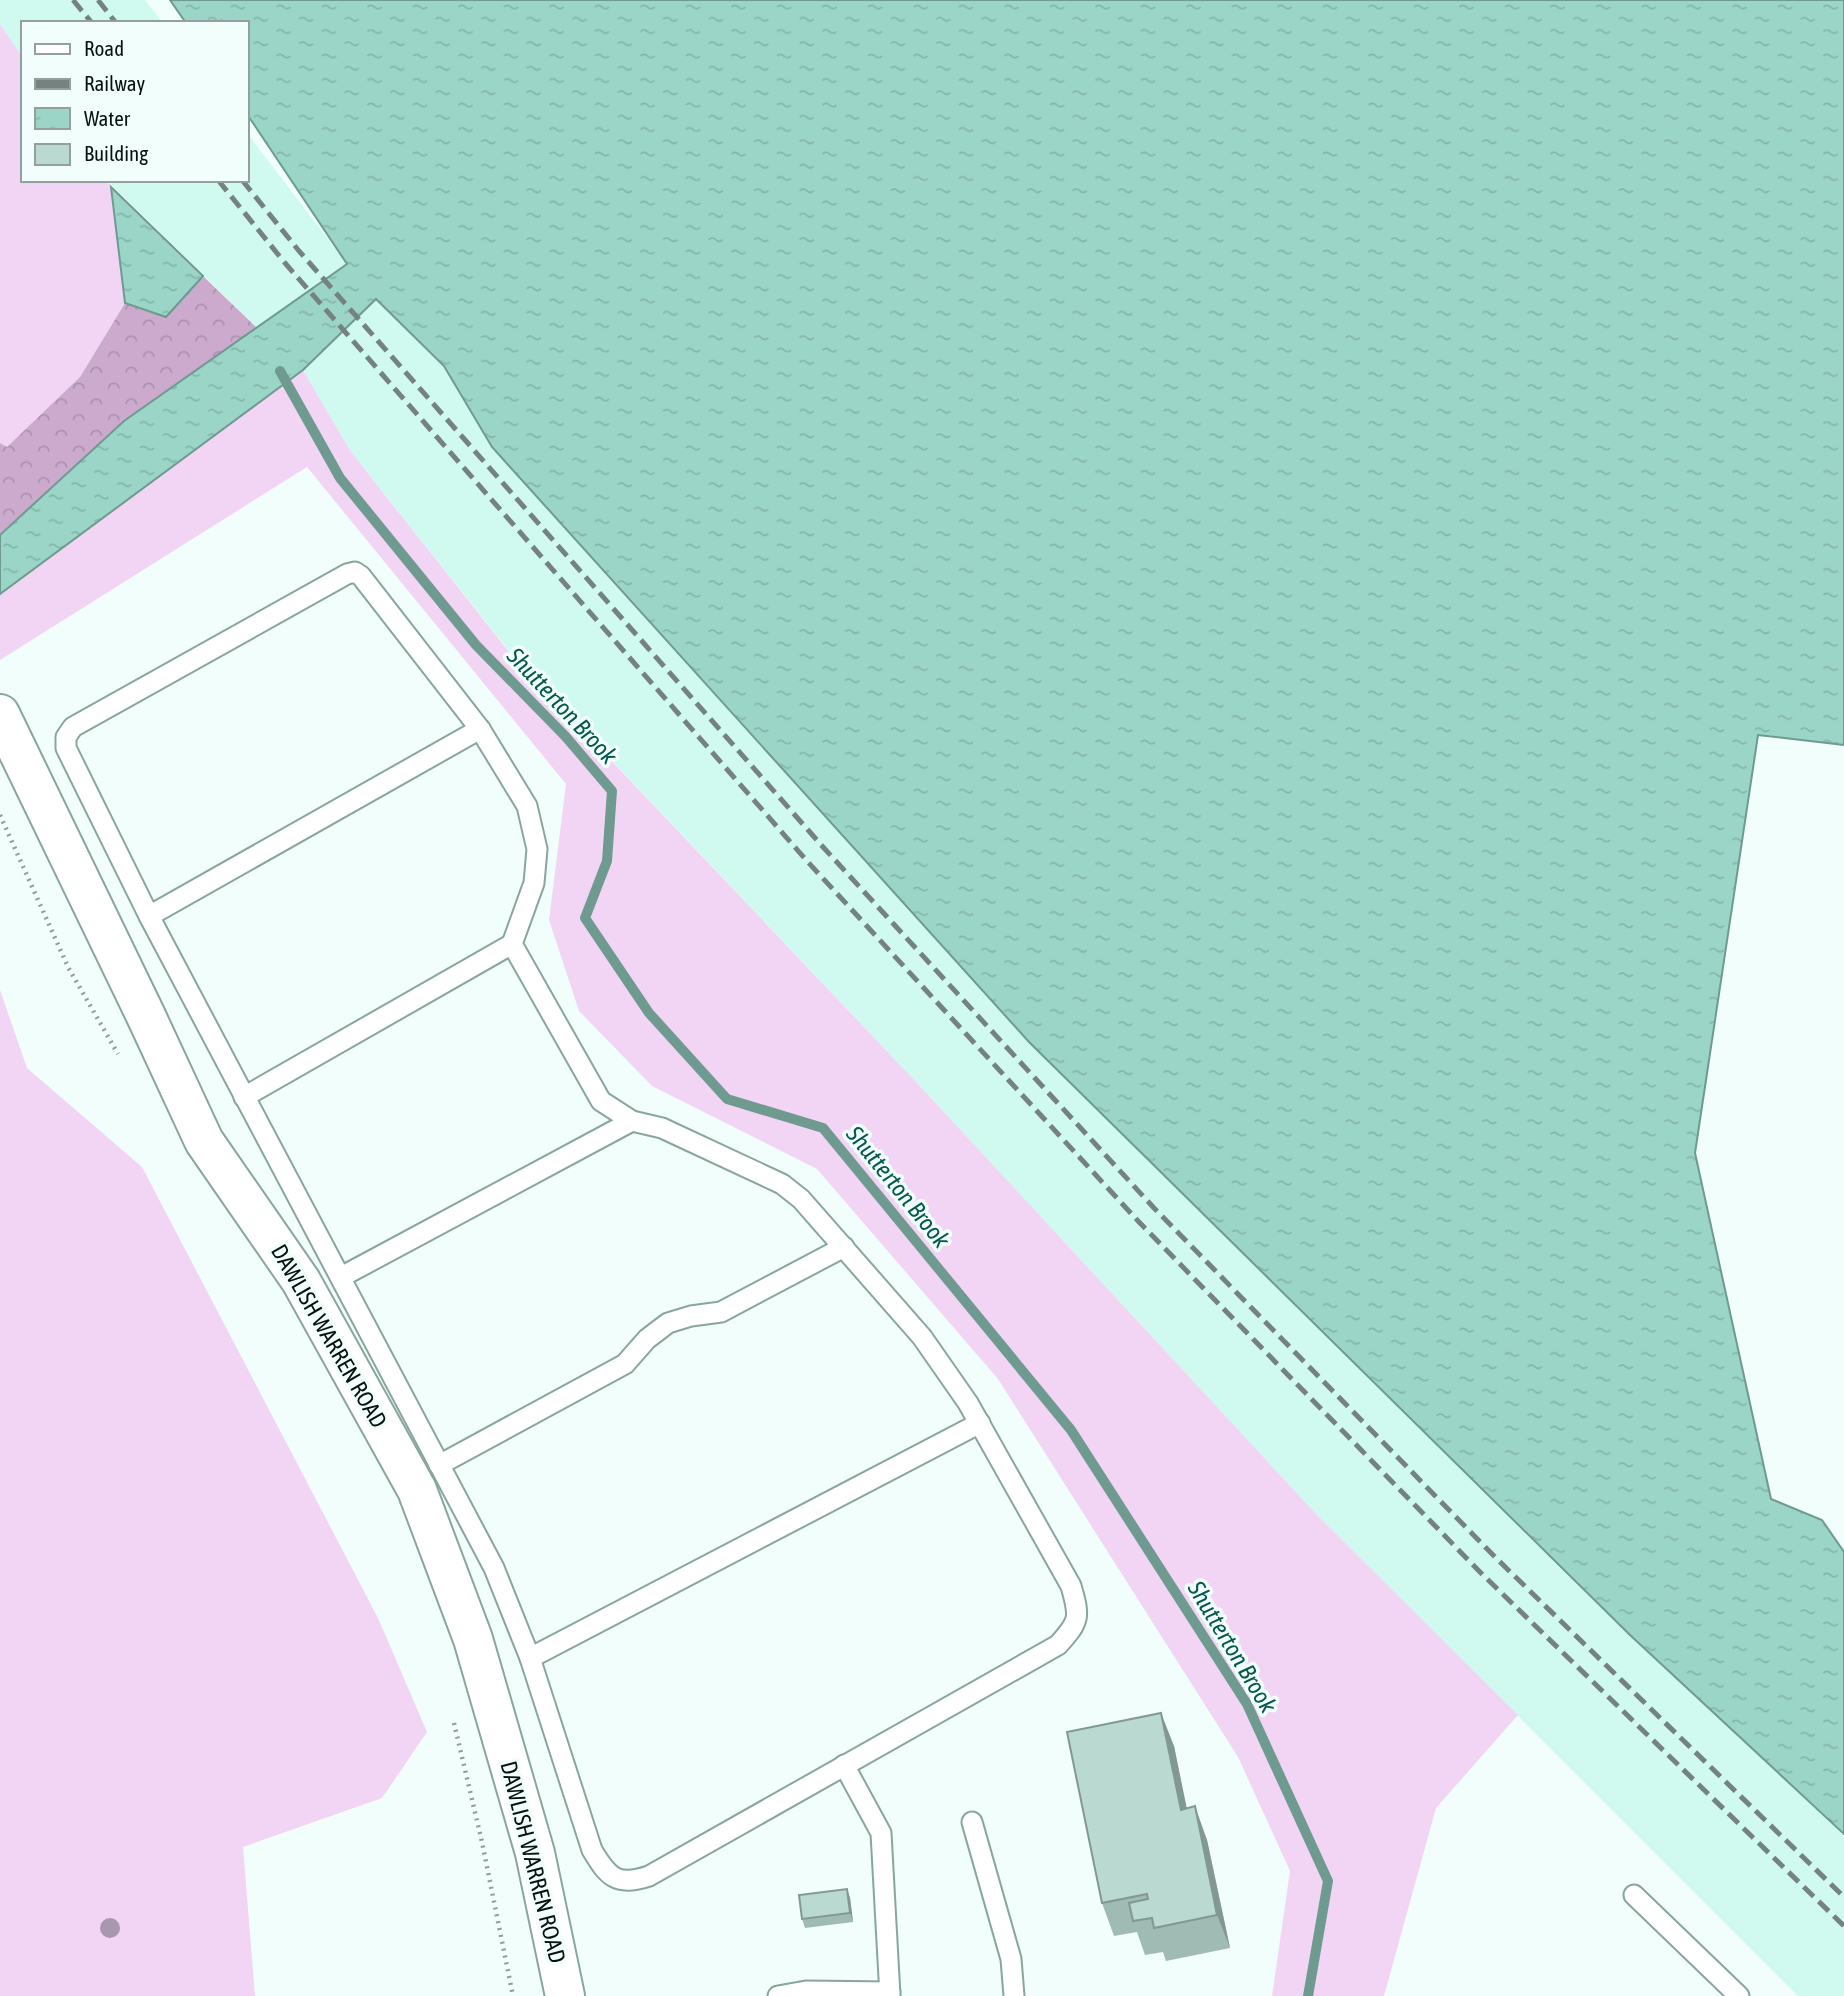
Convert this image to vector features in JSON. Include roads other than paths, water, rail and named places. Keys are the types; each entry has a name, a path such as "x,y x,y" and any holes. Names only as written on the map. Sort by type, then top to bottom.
{"street":[{"name":"DAWLISH WARREN ROAD","path":"0,714 204,1141 301,1281 417,1490 477,1652 535,1853 565,1996"}],"lane":[{"path":"244,1097 512,944 534,883 537,849 527,806 480,729 355,572 347,574 74,727 66,737 66,748 149,916 244,1097 341,1277 494,1568 530,1658 592,1850 602,1867 616,1878 631,1882 649,1876 1058,1645 1075,1626 1077,1608 1071,1586 980,1423 922,1337 801,1199 782,1184 662,1128 632,1121 601,1101 512,944"},
{"path":"149,916 480,729"},
{"path":"341,1277 632,1121"},
{"path":"439,1465 625,1364 667,1323 721,1312 844,1247"},
{"path":"530,1658 980,1423"},
{"path":"778,1996 806,1991 890,1994 881,1833 844,1765"},
{"path":"972,1822 1012,1958 1014,1996"},
{"path":"1634,1895 1739,1996"}],"water":[{"path":"170,0 1844,0 1844,745 1758,735 1695,1153 1771,1499 1822,1520 1844,1552 1844,1834 1630,1635 1029,1042 492,447 444,366 376,299 303,370 0,594 0,535 124,421 347,264 248,116 248,21 185,21"},
{"path":"111,187 203,276 166,317 125,303"}],"waterway":[{"name":"Shutterton Brook","path":"280,371 340,478 476,645 566,737 612,791 607,861 585,918 649,1013 727,1099 823,1128 1071,1430 1247,1704 1328,1881 1308,1996"}],"railway":[{"path":"73,0 90,21"},
{"path":"98,0 114,21"},
{"path":"220,182 285,263 807,861 1139,1222 1481,1573 1844,1926"},
{"path":"244,182 299,251 823,847 1154,1208 1496,1558 1844,1897"}]}
